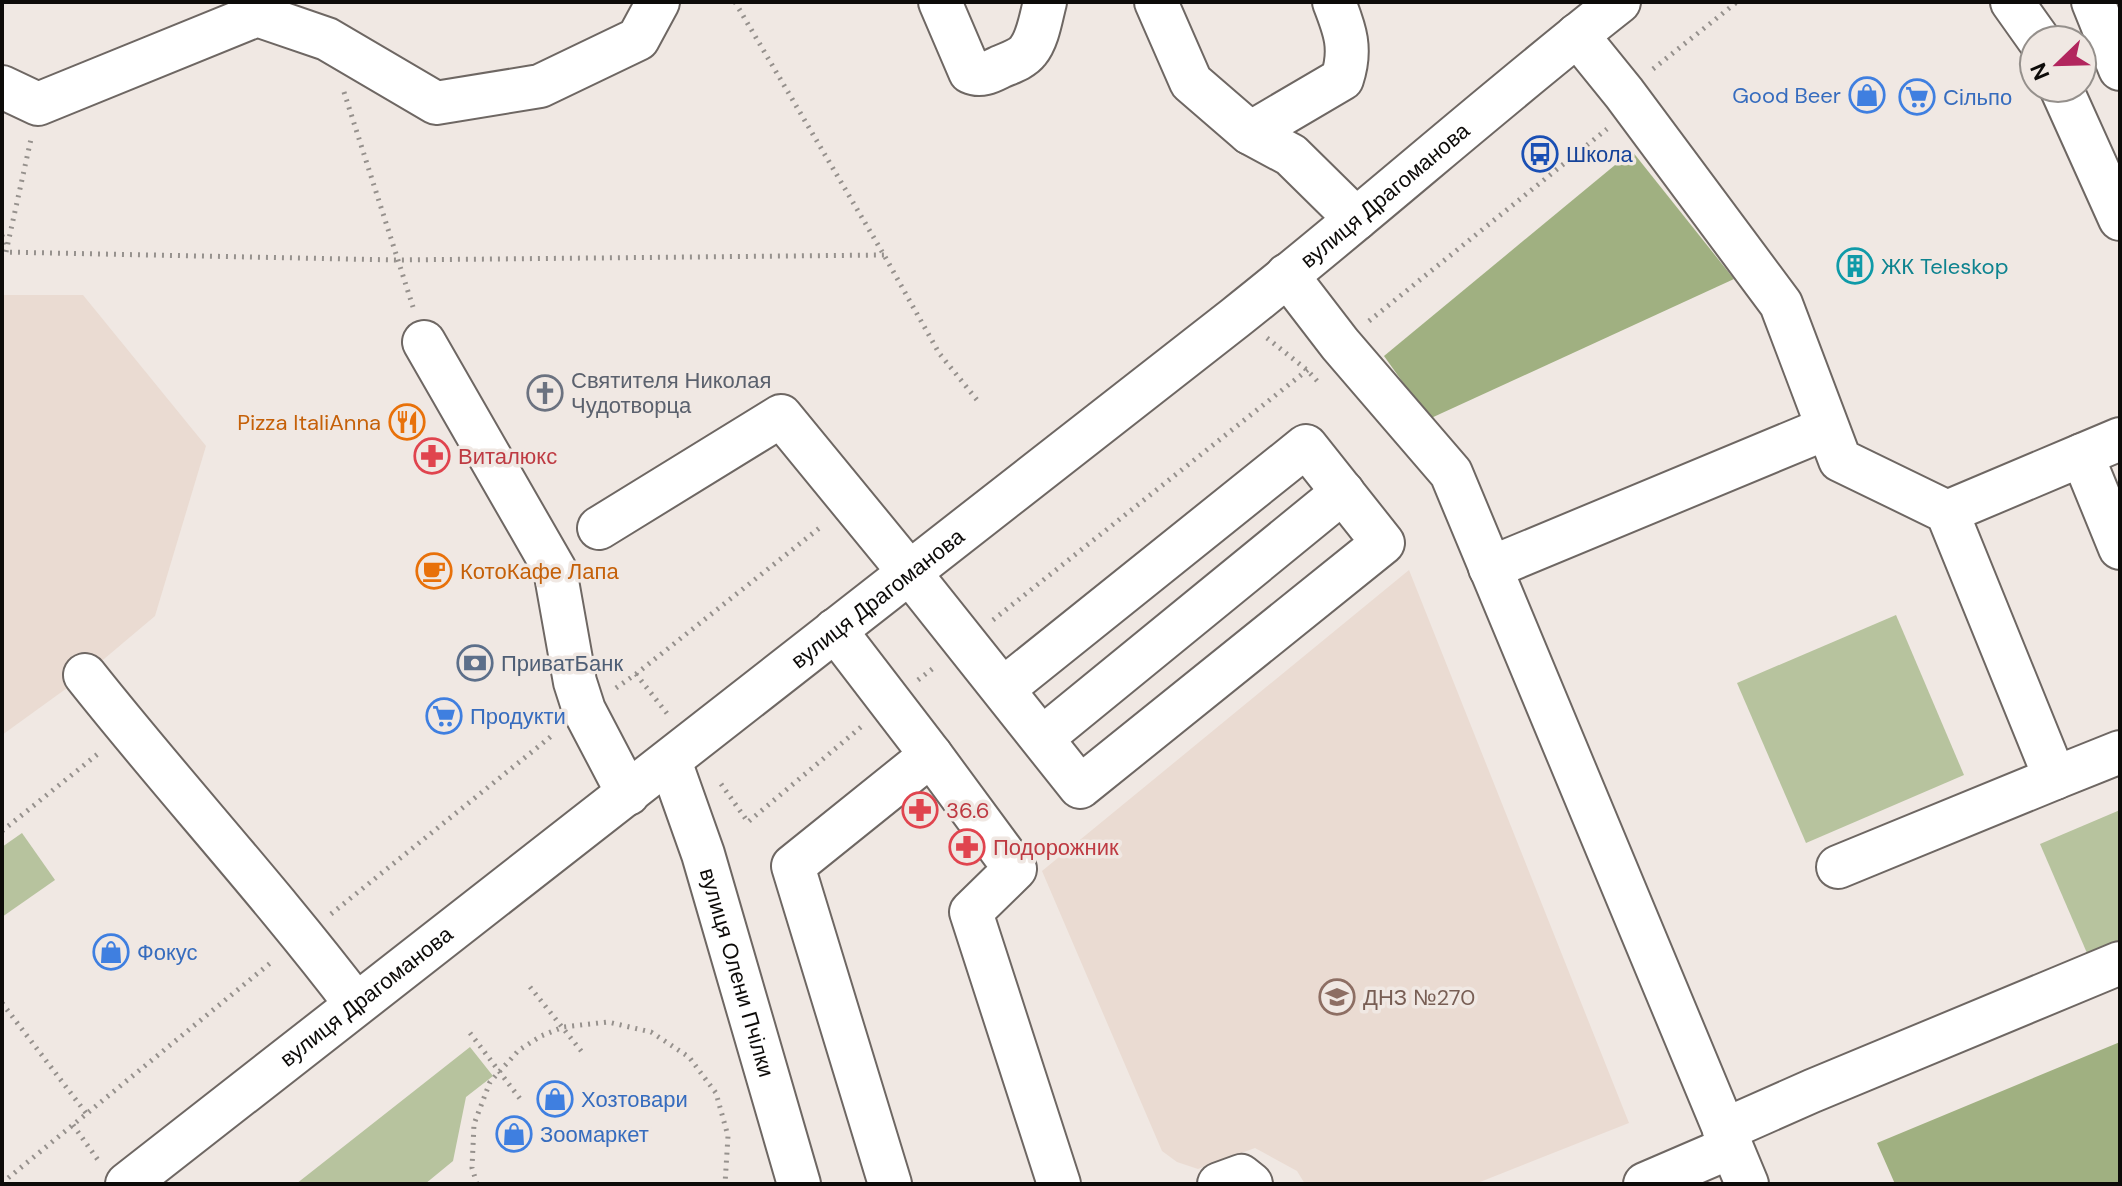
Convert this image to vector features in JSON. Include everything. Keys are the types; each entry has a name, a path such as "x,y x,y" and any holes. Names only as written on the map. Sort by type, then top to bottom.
{"street":[{"path":"20,96 257,15 322,21 436,103 540,86 638,39 658,2"},
{"path":"940,2 970,72 977,75 990,72 1028,52 1045,2"},
{"path":"1156,2 1191,82 1250,133 1291,155 1356,219"},
{"path":"1250,133 1342,79 1348,61 1347,44 1334,2"},
{"name":"вулиця Драгоманова","path":"112,1172 355,1003 628,794 1287,275 1619,2"},
{"path":"2012,2 2028,24"},
{"path":"2093,2 2120,69"},
{"path":"1577,35 1624,93 1781,304 1840,460 1947,512 2055,778"},
{"path":"2068,104 2120,219"},
{"path":"1287,275 1340,344 1451,473 1734,1153"},
{"path":"424,342 555,570 575,682 584,710 628,794"},
{"path":"599,528 781,416 1080,787 1383,543 1306,446 1003,689"},
{"path":"1490,568 1827,428"},
{"path":"1947,512 2120,439"},
{"path":"2082,455 2120,548"},
{"path":"1042,738 1343,492"},
{"path":"835,630 1015,869 971,912 1059,1184"},
{"path":"85,675 128,730 304,936 355,1003"},
{"path":"1838,867 2120,752"},
{"name":"вулиця Олени Пчілки","path":"680,753 703,854 797,1183"},
{"path":"890,1184 793,866 931,755"},
{"path":"1645,1184 1734,1153 1812,1091 2120,963"},
{"path":"1219,1184 1241,1176 1251,1184"}],"path":[{"path":"735,2 939,353 977,400"},
{"path":"989,624 1606,131 1624,93 1737,2"},
{"path":"322,21 424,342"},
{"path":"4,252 20,96"},
{"path":"2,235 4,252"},
{"path":"4,252 397,260 884,255"},
{"path":"2,1183 584,710 636,674 830,520"},
{"path":"636,674 680,753 748,822 940,663"},
{"path":"2,831 128,730"},
{"path":"530,987 582,1052"},
{"path":"2,1003 86,1113"},
{"path":"477,1184 472,1168 474,1124 490,1082 519,1050 541,1036 562,1027 608,1022 651,1032 689,1057 716,1093 728,1136 725,1184"},
{"path":"470,1033 521,1100"},
{"path":"73,1125 112,1172"}],"shaded area":[{"path":"2,295 83,295 206,446 155,616 85,675 2,735"},
{"name":"ДНЗ №270","path":"1409,570 1629,1123 1475,1184 1305,1184 1297,1171 1255,1148 1198,1169 1177,1162 1162,1151 1042,871"}],"green space":[{"path":"1632,151 1734,279 1429,419 1384,356"},
{"path":"1896,615 1964,775 1806,843 1737,683"},
{"path":"2120,810 2120,947 2090,960 2040,844"},
{"path":"22,833 55,880 2,917 2,847"},
{"path":"2120,1042 2120,1184 1895,1184 1877,1143"},
{"path":"470,1047 493,1076 466,1097 453,1161 425,1184 296,1184"}],"place":[{"name":"Good Beer","path":"1867,95"},
{"name":"Сільпо","path":"1917,97"},
{"name":"Школа","path":"1540,154"},
{"name":"ЖК Teleskop","path":"1855,266"},
{"name":"Святителя Николая Чудотворца","path":"545,393"},
{"name":"Pizza ItaliAnna","path":"407,422"},
{"name":"Виталюкс","path":"432,456"},
{"name":"КотоКафе Лапа","path":"434,571"},
{"name":"ПриватБанк","path":"475,663"},
{"name":"Продукти","path":"444,716"},
{"name":"36.6","path":"920,810"},
{"name":"Подорожник","path":"967,847"},
{"name":"Фокус","path":"111,952"},
{"name":"ДНЗ №270","path":"1337,997"},
{"name":"Хозтовари","path":"555,1099"},
{"name":"Зоомаркет","path":"514,1134"}]}
